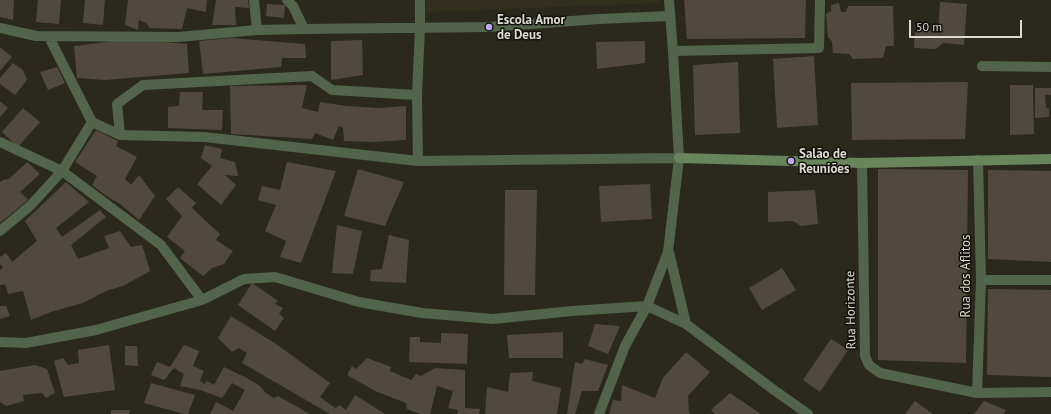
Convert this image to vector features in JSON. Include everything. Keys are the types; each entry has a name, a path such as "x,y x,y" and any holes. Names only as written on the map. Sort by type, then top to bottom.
{"street":[{"path":"254,0 257,30"},
{"path":"287,0 292,6 304,29"},
{"path":"418,161 417,95 420,0"},
{"path":"599,414 625,346 647,306 668,252 679,158 669,0"},
{"path":"673,51 819,48 820,0"},
{"path":"0,28 36,36 178,37 257,30 489,27 600,19 670,16"},
{"path":"49,36 92,122 120,134 204,137 418,161 679,158 862,163 1051,160"},
{"path":"982,66 1051,67"},
{"path":"120,134 117,104 143,85 312,76 332,90 417,95"},
{"path":"0,232 31,205 62,171 92,122"},
{"path":"0,142 62,171 161,245 202,300"},
{"name":"Rua dos Aflitos","path":"977,393 981,280 978,160"},
{"name":"Rua Horizonte","path":"862,163 865,356 869,364 880,373 977,393 1051,392"},
{"path":"668,252 686,324"},
{"path":"0,342 26,343 96,330 202,300 244,279 275,277 359,302 422,312 493,319 572,311 647,306 686,324 808,414"},
{"path":"981,280 1051,280"}],"shaded area":[{"path":"426,0 660,0 660,3 426,12"}],"building":[{"path":"0,0 14,0 13,20 0,17"},
{"path":"38,0 61,0 59,24 36,22"},
{"path":"85,0 105,0 103,25 83,23"},
{"path":"128,0 207,0 206,12 187,8 182,29 150,28 146,23 139,20 138,30 125,25"},
{"path":"216,0 248,0 249,8 235,7 236,25 212,25"},
{"path":"684,0 806,0 805,38 687,39"},
{"path":"940,2 967,4 964,45 943,43 936,49 914,48 915,30 938,31"},
{"path":"839,3 841,12 846,12 848,6 893,6 894,46 886,46 883,58 853,59 849,54 833,53 832,42 828,37 826,14 831,11 831,5"},
{"path":"267,4 285,5 284,18 266,16"},
{"path":"231,38 305,44 306,58 282,58 281,67 203,74 199,41"},
{"path":"362,40 363,75 331,80 331,41"},
{"path":"115,41 187,44 189,73 105,80 77,78 74,46"},
{"path":"645,41 645,63 597,69 596,42"},
{"path":"0,47 12,57 0,71"},
{"path":"814,56 818,125 777,128 773,59"},
{"path":"738,62 740,133 695,135 693,65"},
{"path":"13,63 23,70 27,80 15,95 0,84 0,78"},
{"path":"57,67 65,83 48,90 40,72"},
{"path":"968,82 965,139 852,140 851,83"},
{"path":"307,85 302,108 318,112 320,102 346,106 379,108 406,106 406,140 372,142 344,141 343,128 339,126 333,140 315,133 312,139 231,134 230,86"},
{"path":"1010,85 1033,85 1034,134 1010,135"},
{"path":"1035,88 1051,88 1051,95 1045,95 1046,108 1049,108 1049,117 1035,118"},
{"path":"180,92 203,92 202,110 223,110 222,130 168,128 168,107 179,106"},
{"path":"0,101 8,108 0,117"},
{"path":"23,108 40,122 18,147 2,132"},
{"path":"96,130 118,141 116,146 137,157 125,179 131,185 139,175 155,196 139,220 120,204 92,185 97,176 75,162"},
{"path":"205,145 222,149 220,158 235,162 238,176 225,175 236,185 221,205 197,184 212,166 201,158"},
{"path":"27,162 40,174 20,192 28,200 0,223 0,182 9,179"},
{"path":"287,162 336,171 301,263 280,257 286,241 265,231 276,205 258,200 262,186 280,190"},
{"path":"358,169 404,182 385,226 344,216"},
{"path":"878,169 968,170 966,363 878,360"},
{"path":"988,170 1051,171 1051,262 988,259"},
{"path":"66,182 89,202 56,228 62,237 100,210 106,217 71,245 78,259 109,248 104,236 120,231 131,247 142,245 150,271 123,286 106,291 83,303 51,312 31,320 23,291 8,294 5,284 0,285 0,270 3,268 0,264 0,257 6,253 12,262 37,241 25,221"},
{"path":"650,184 652,219 601,222 599,186"},
{"path":"178,187 196,203 192,208 220,234 216,240 233,251 224,264 212,268 203,276 180,258 185,251 167,237 182,216 166,199"},
{"path":"505,190 537,190 535,295 504,295"},
{"path":"815,190 818,224 801,226 793,221 768,222 768,192"},
{"path":"337,225 362,231 353,274 332,273"},
{"path":"389,235 409,240 406,283 370,281 371,270 382,269"},
{"path":"782,268 796,290 762,310 749,288"},
{"path":"252,283 278,301 275,304 283,308 279,314 284,318 275,331 238,305"},
{"path":"988,289 1051,290 1051,377 987,375"},
{"path":"0,306 6,306 10,316 0,319"},
{"path":"231,316 276,344 330,383 320,397 335,408 340,405 346,410 355,395 385,414 330,414 242,363 247,353 239,348 232,352 218,338"},
{"path":"595,324 620,326 608,354 588,346"},
{"path":"563,332 563,358 509,358 507,335"},
{"path":"441,333 468,334 467,364 409,362 410,337 420,337 420,342 441,343"},
{"path":"831,339 848,350 820,392 803,380"},
{"path":"109,345 115,390 64,397 54,361 63,358 68,365 79,363 78,350"},
{"path":"184,345 199,351 193,366 204,371 200,381 204,384 207,381 214,385 224,367 260,386 266,393 274,398 278,396 310,414 210,414 216,402 233,411 245,390 232,383 222,398 200,390 180,386 184,374 174,368 164,380 151,375 157,362 170,367"},
{"path":"125,346 137,346 138,366 125,365"},
{"path":"686,352 710,372 688,396 689,412 691,414 609,414 613,400 621,401 622,385 655,398 663,378"},
{"path":"367,358 391,367 390,371 411,380 416,374 421,376 435,368 465,370 465,408 480,409 479,414 457,414 458,410 448,408 453,391 437,386 430,414 420,414 407,409 406,403 375,391 347,375 352,366 356,369"},
{"path":"585,359 608,365 598,391 582,391 575,414 567,414 575,362 582,364"},
{"path":"35,365 47,369 55,393 46,398 42,393 23,395 24,401 6,406 0,402 0,371"},
{"path":"533,372 532,381 561,388 557,414 485,414 487,387 508,392 510,373"},
{"path":"151,383 195,395 188,414 144,403"},
{"path":"730,393 761,414 715,414 711,410"},
{"path":"915,401 933,414 905,414"},
{"path":"984,401 1006,410 1004,414 974,414"},
{"path":"111,410 130,410 129,414 111,414"}],"place":[{"name":"Escola Amor de Deus","path":"489,27"},
{"name":"Salão de Reuniões","path":"791,161"}]}
